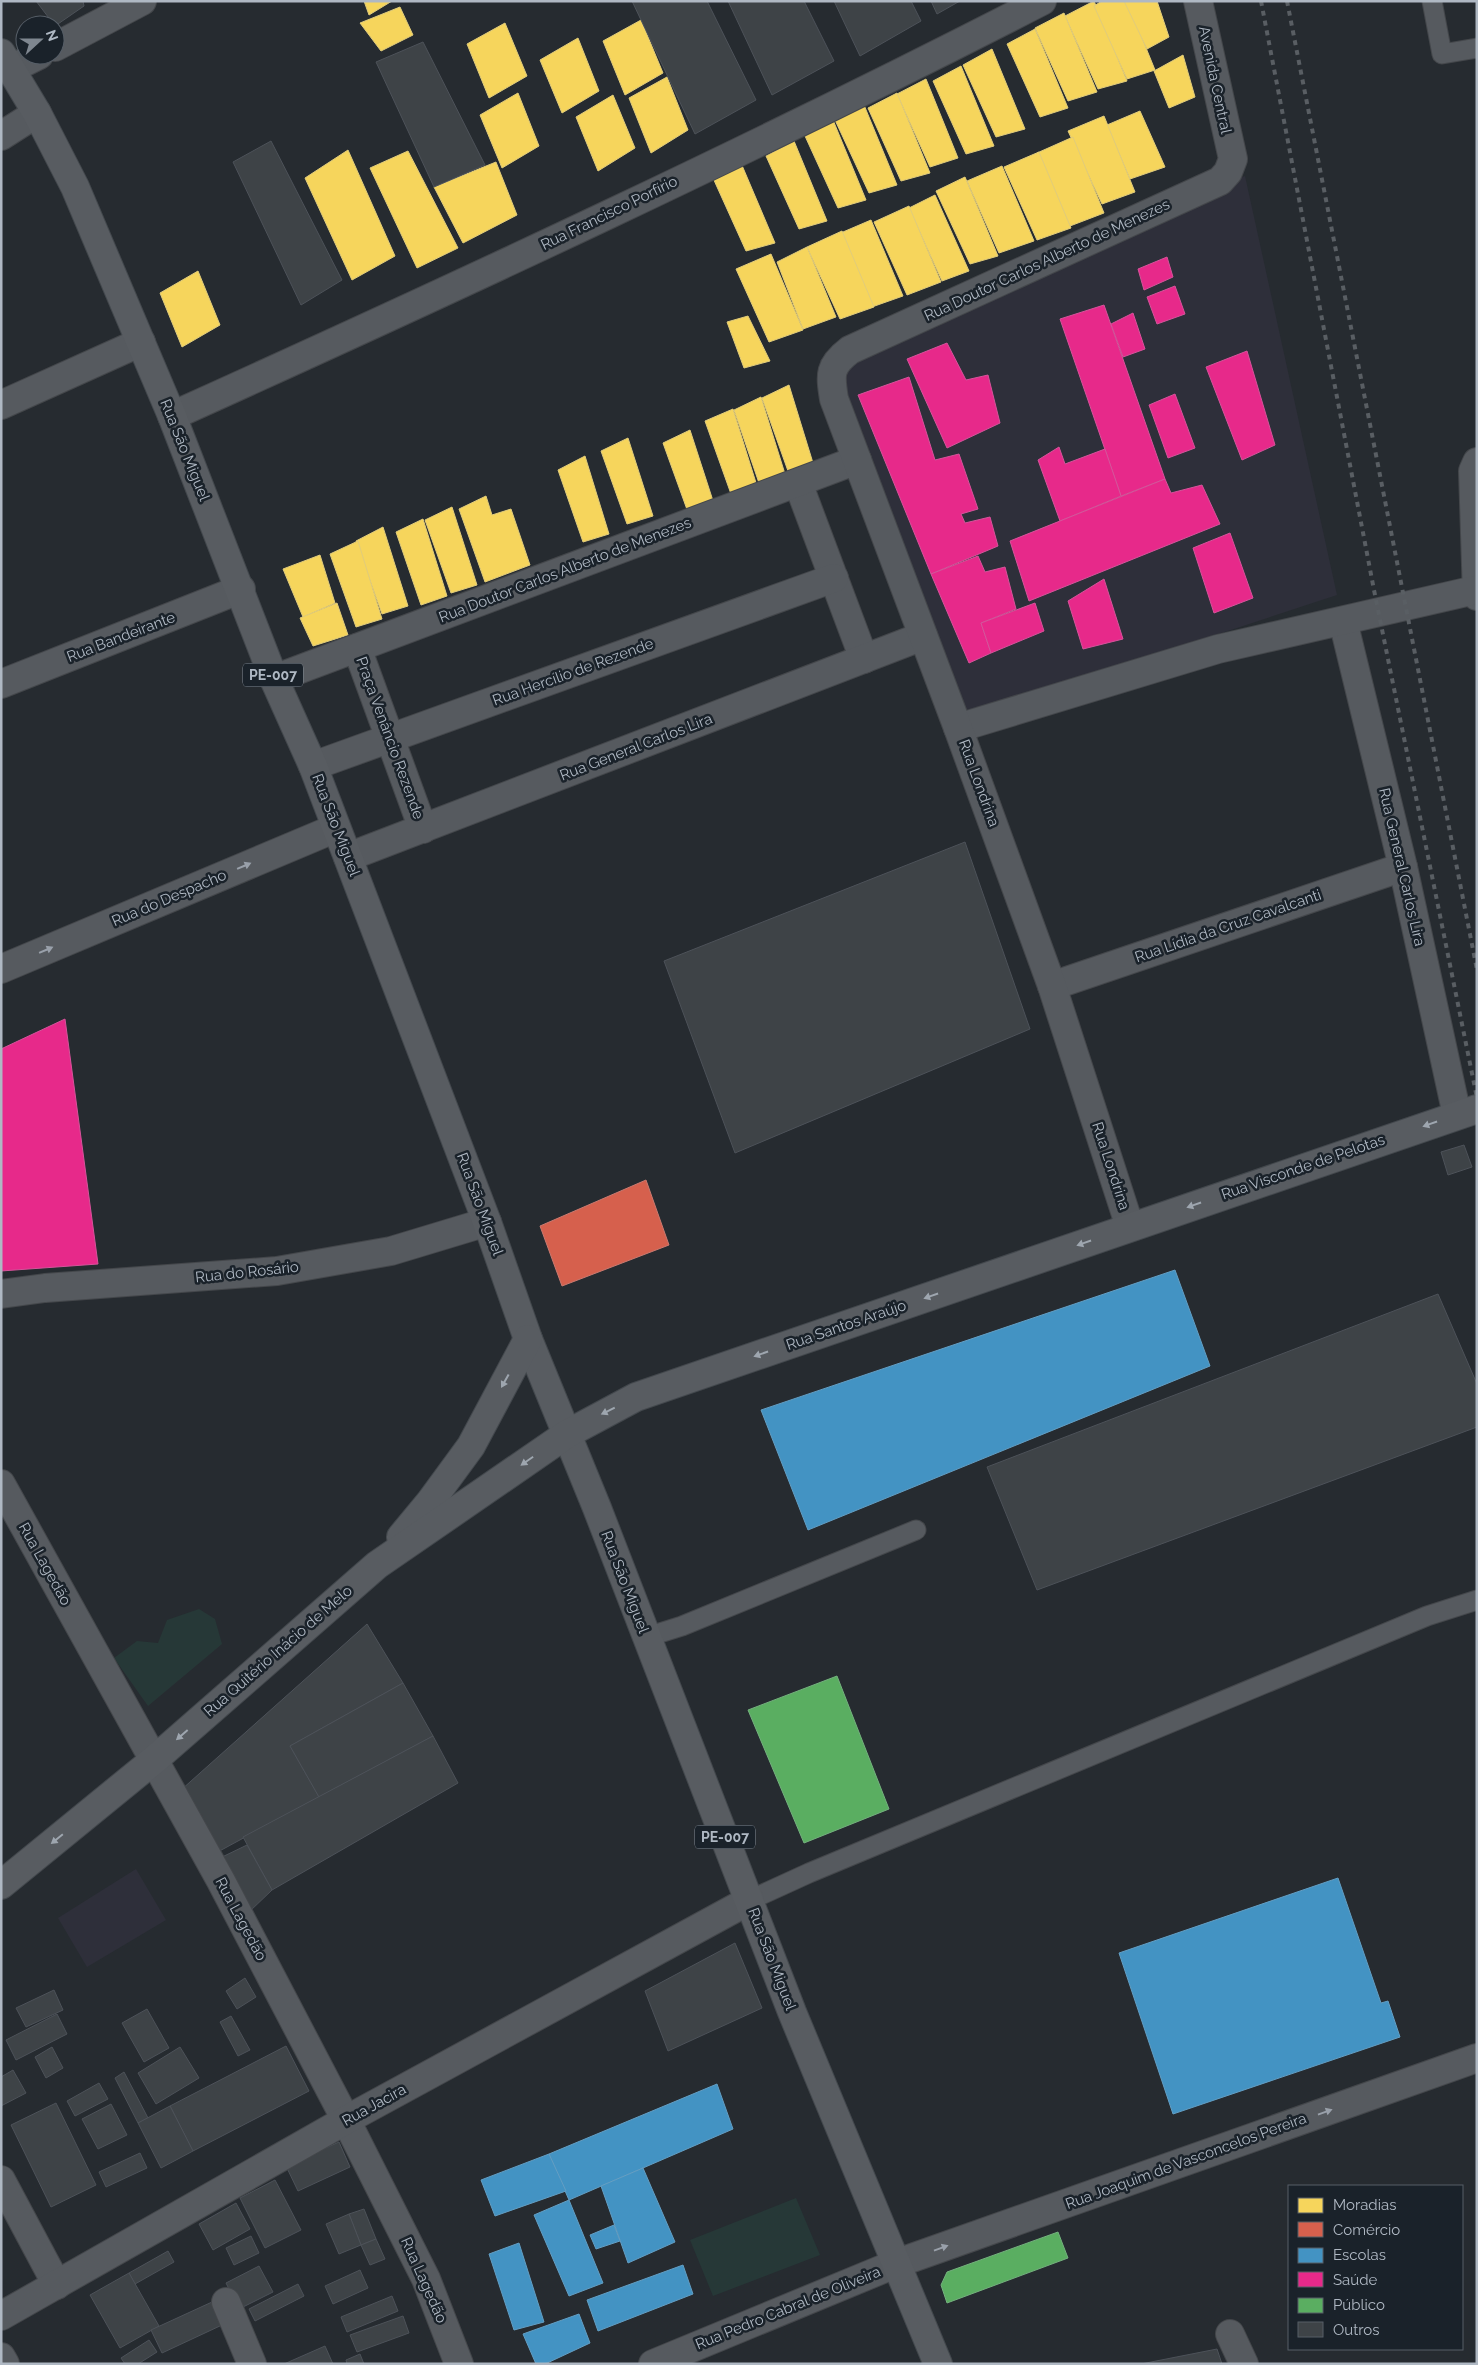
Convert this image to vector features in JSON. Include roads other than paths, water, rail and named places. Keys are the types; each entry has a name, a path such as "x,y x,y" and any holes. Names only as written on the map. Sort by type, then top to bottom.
{"main road":[{"name":"Rua São Miguel","path":"6,61 37,113 75,187 172,416 274,679 313,766 487,1222 528,1339 750,1900 792,2012 938,2364"},
{"name":"Rua Visconde de Pelotas","path":"1130,1227 1467,1112"},
{"name":"Rua Santos Araújo","path":"567,1434 636,1397 1130,1227"},
{"path":"377,1565 430,1502 471,1446 528,1339"},
{"name":"Rua Quitério Inácio de Melo","path":"1,1885 154,1760 377,1565 567,1434"}],"street":[{"path":"65,42 142,1"},
{"name":"Rua Francisco Porfírio","path":"172,416 440,295 715,163 1042,1"},
{"name":"Avenida Central","path":"1198,1 1232,160"},
{"path":"1,136 37,113"},
{"name":"Rua Doutor Carlos Alberto de Menezes","path":"850,350 1220,181 1228,172 1232,160"},
{"path":"1,405 141,342"},
{"name":"Rua Londrina","path":"850,350 836,360 830,376 834,399 958,728 1052,986 1130,1227"},
{"name":"Rua Doutor Carlos Alberto de Menezes","path":"274,679 857,460"},
{"path":"958,728 1218,650 1476,593 1475,467"},
{"path":"798,483 864,659"},
{"name":"Rua Hercílio de Rezende","path":"313,766 834,578"},
{"name":"Rua Bandeirante","path":"1,684 241,590"},
{"name":"Rua General Carlos Lira","path":"1343,621 1403,867 1467,1112"},
{"name":"Rua General Carlos Lira","path":"348,857 923,636"},
{"name":"Praça Venâncio Rezende","path":"358,648 423,829"},
{"name":"Rua do Despacho","path":"1,969 336,828"},
{"name":"Rua Lídia da Cruz Cavalcanti","path":"1052,986 1403,867"},
{"name":"Rua do Rosário","path":"1,1294 45,1288 276,1271 391,1251 487,1222"},
{"name":"Rua Lagedão","path":"1,1484 221,1881 346,2120 426,2279 459,2364"},
{"name":"Rua Jacira","path":"1,2316 346,2120 750,1900"},
{"name":"Rua Joaquim de Vasconcelos Pereira","path":"896,2264 1477,2058"},
{"path":"1,2180 57,2285"},
{"name":"Rua Pedro Cabral de Oliveira","path":"653,2364 896,2264"},
{"path":"226,2302 252,2364"},
{"path":"1230,2334 1244,2364"},
{"path":"1,2357 4,2364"}],"lane":[{"path":"1432,1 1442,54 1477,48"},
{"path":"647,1638 682,1626 916,1530"},
{"path":"750,1900 809,1873 1427,1616 1477,1600"}],"railway":[{"path":"1261,1 1374,590 1477,1098"},
{"path":"1287,1 1477,970"}]}
